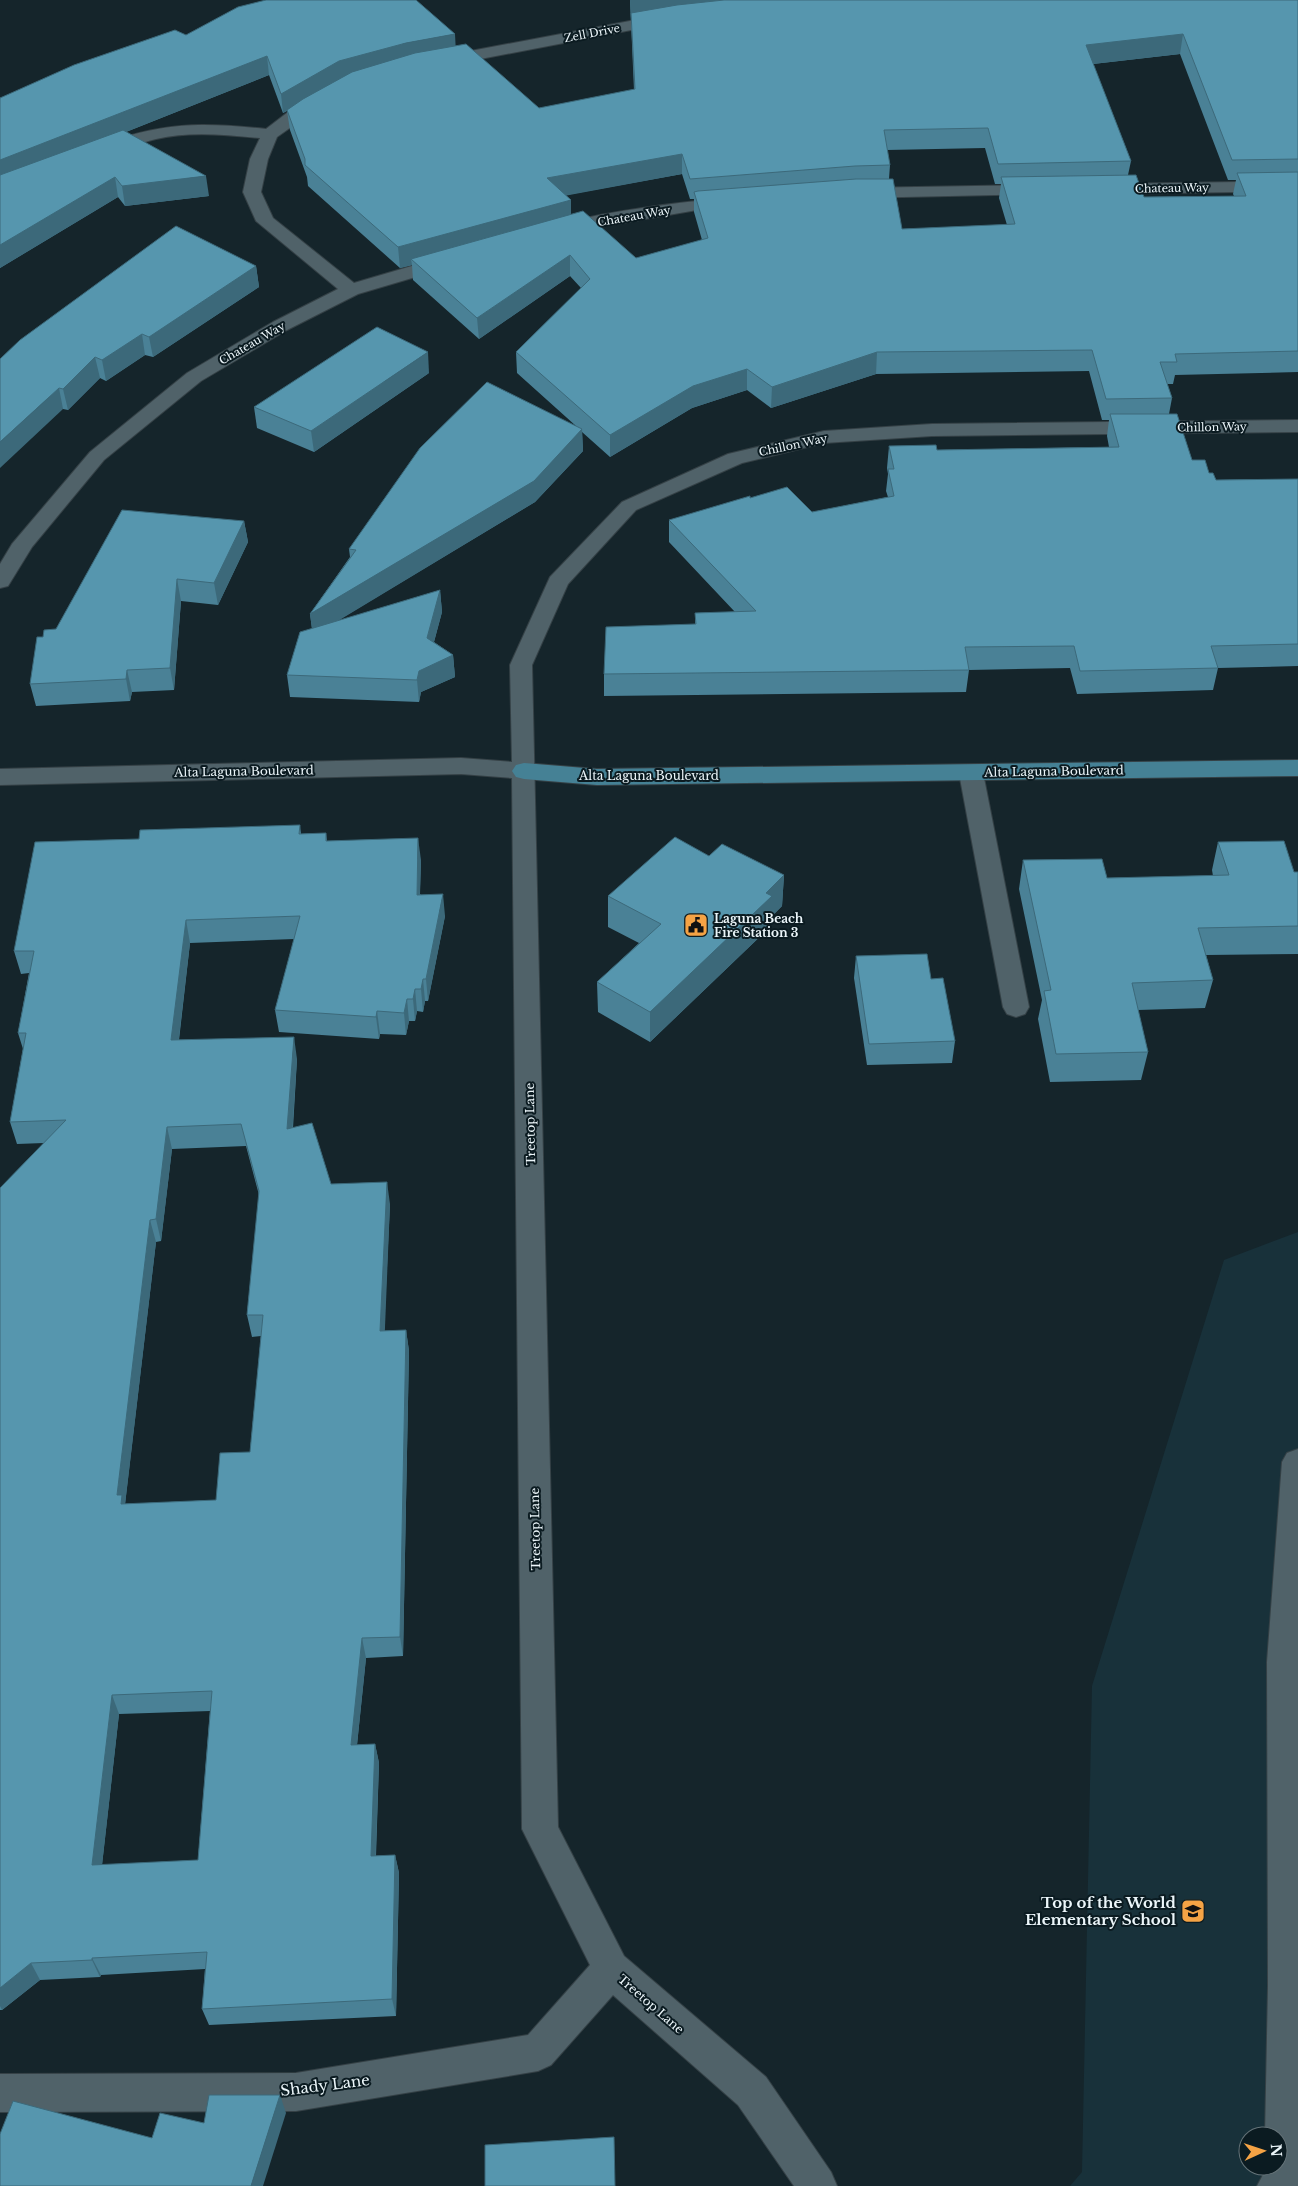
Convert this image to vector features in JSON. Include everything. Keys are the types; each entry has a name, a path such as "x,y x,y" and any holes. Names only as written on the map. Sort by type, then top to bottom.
{"main road":[{"name":"Alta Laguna Boulevard","path":"524,771 597,777 1298,768"}],"street":[{"name":"Zell Drive","path":"433,63 686,17"},
{"path":"330,95 298,112 270,134 259,159 252,192 265,221 351,290"},
{"path":"89,156 124,142 175,130 218,129 270,134"},
{"name":"Chateau Way","path":"1091,190 1298,186"},
{"path":"844,194 1051,190"},
{"name":"Chateau Way","path":"542,236 579,226 697,205 746,202"},
{"name":"Chateau Way","path":"0,581 23,544 97,456 194,377 280,326 351,290 468,256"},
{"name":"Chillon Way","path":"524,771 521,665 558,582 629,506 735,458 824,437 932,430 1298,426"},
{"name":"Alta Laguna Boulevard","path":"0,777 461,766 524,771"},
{"name":"Treetop Lane","path":"524,771 540,1829 611,1969 752,2091 817,2186"},
{"path":"971,773 1016,1007"},
{"path":"1277,2186 1284,2183 1287,1986 1284,1662 1298,1462"},
{"name":"Shady Lane","path":"0,2093 296,2092 538,2052 611,1969"}],"shaded area":[{"name":"Top of the World Elementary School","path":"1298,1232 1298,2186 1070,2186 1082,2172 1092,1686 1224,1260"}],"building":[{"path":"266,0 416,0 455,34 406,43 339,61 281,94 267,56 0,160 0,98 74,65 175,30 186,35 238,7"},
{"path":"724,0 1298,0 1298,159 1232,160 1183,34 1086,45 1131,161 998,164 988,128 884,130 890,165 690,179 682,154 547,178 571,200 398,247 305,165 305,159 287,110 352,72 415,53 466,44 539,108 635,89 631,13 677,5"},
{"path":"123,130 206,176 122,186 115,177 0,245 0,175"},
{"path":"1298,172 1298,351 1175,354 1177,362 1160,362 1172,398 1106,399 1092,350 877,352 772,387 747,369 693,386 610,435 516,352 590,279 570,255 477,318 411,259 583,211 636,258 708,238 694,192 698,191 856,179 893,179 902,229 1015,224 1001,177 1136,175 1144,197 1246,196 1237,173"},
{"path":"176,226 256,266 149,337 142,334 102,360 95,357 63,389 59,388 0,442 0,359 20,340"},
{"path":"377,327 428,352 311,431 254,407"},
{"path":"487,382 582,429 534,481 310,614 356,550 349,549 420,448"},
{"path":"1110,414 1177,414 1192,460 1205,460 1209,473 1213,473 1216,480 1298,479 1298,644 1211,646 1218,668 1080,671 1074,646 965,647 969,670 604,674 606,627 696,624 695,613 756,611 669,520 787,487 812,512 894,496 888,469 894,469 889,446 936,445 937,450 1119,447"},
{"path":"122,510 244,521 214,583 177,579 170,668 127,670 126,679 30,684 37,637 43,637 44,630 56,629"},
{"path":"440,590 427,638 453,655 419,671 417,680 287,675 300,632"},
{"path":"300,825 299,834 326,833 326,841 418,838 417,895 443,894 426,979 423,979 421,989 415,989 413,999 407,999 404,1013 377,1011 376,1017 275,1010 300,916 186,920 171,1040 294,1037 287,1129 312,1123 331,1184 387,1182 380,1331 406,1330 400,1637 362,1638 351,1745 375,1744 371,1856 395,1855 392,1999 202,2009 207,1952 31,1963 0,1988 0,1188 66,1120 10,1122 26,1033 18,1033 34,951 14,951 35,842 139,839 140,830","holes":["241,1124 259,1191 247,1315 263,1315 250,1452 220,1453 216,1500 121,1504 122,1495 117,1495 150,1220 156,1219 167,1127","212,1691 198,1860 92,1865 112,1695"]},
{"path":"675,837 709,856 722,844 784,875 766,893 772,896 650,1012 597,982 661,924 608,896"},
{"path":"1284,841 1294,872 1298,872 1298,926 1198,928 1213,980 1132,983 1148,1052 1056,1054 1044,991 1051,990 1023,860 1102,859 1107,878 1229,875 1218,842"},
{"path":"927,954 931,979 943,978 955,1041 869,1044 856,956"},
{"path":"209,2095 280,2095 251,2186 0,2186 0,2134 13,2101 152,2138 160,2113 204,2123"},
{"path":"614,2137 615,2186 485,2186 485,2145"}],"place":[{"name":"Laguna Beach Fire Station 3","path":"696,925"},
{"name":"Top of the World Elementary School","path":"1193,1911"}]}
